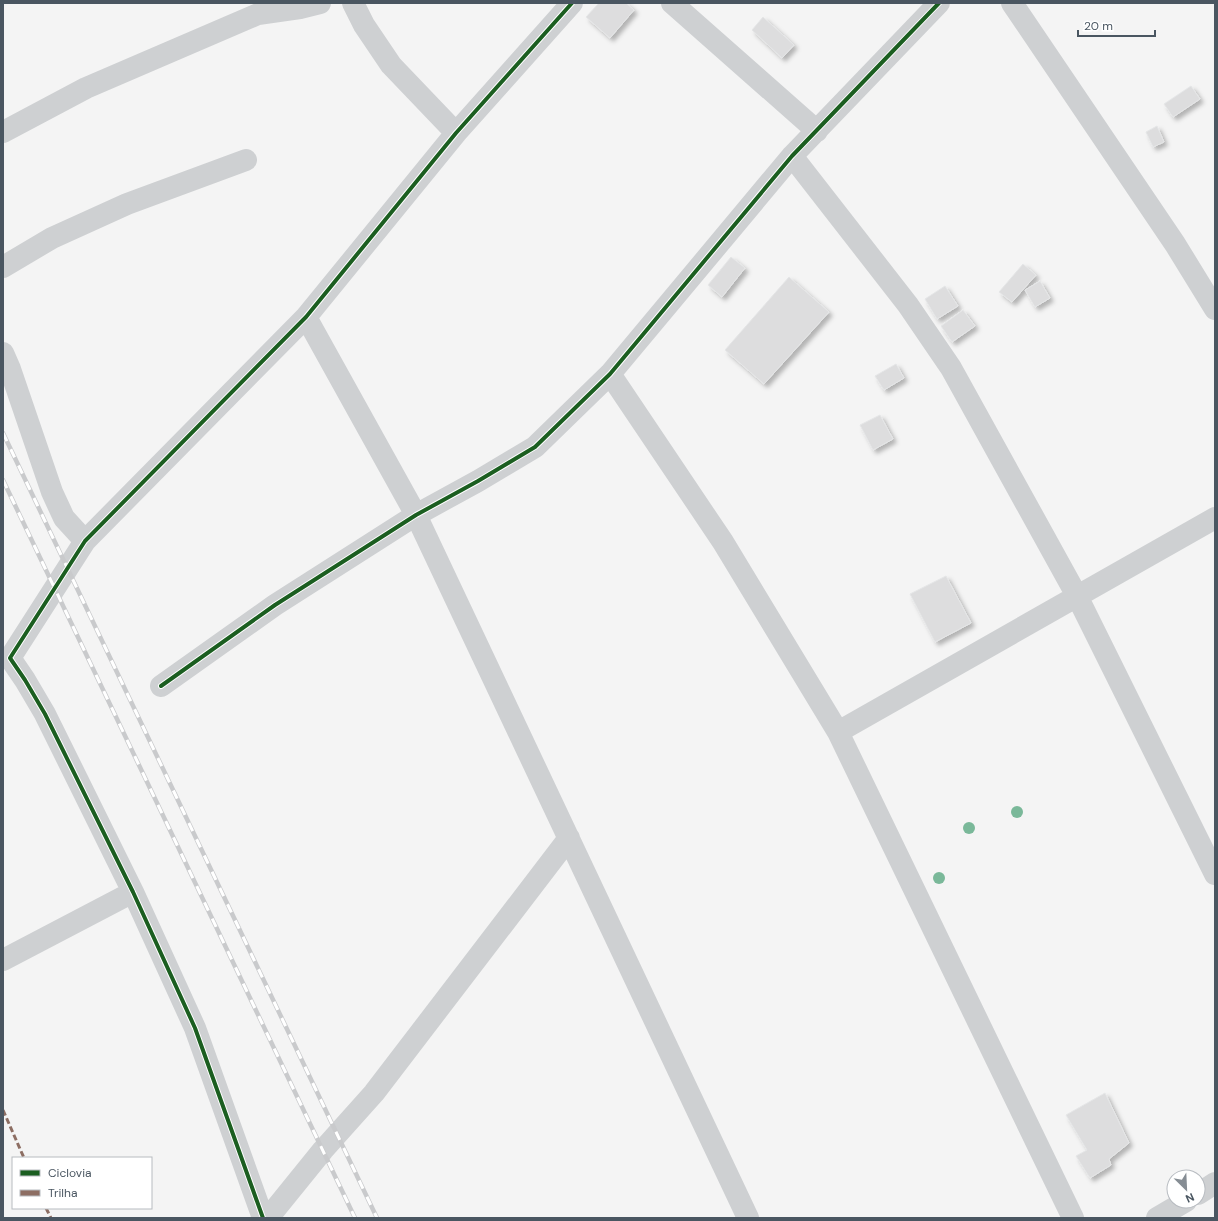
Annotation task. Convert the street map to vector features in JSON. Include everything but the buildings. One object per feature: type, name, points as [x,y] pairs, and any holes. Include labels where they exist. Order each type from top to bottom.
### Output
[{"type":"street","points":[[3,132],[86,88],[258,14],[300,8],[320,3]]},
{"type":"street","points":[[353,3],[364,25],[391,65],[456,133]]},
{"type":"street","points":[[263,1218],[195,1028],[133,892],[45,714],[25,680],[5,657],[85,541],[306,317],[456,133],[572,3]]},
{"type":"street","points":[[672,3],[817,131]]},
{"type":"street","points":[[161,686],[275,605],[416,514],[478,482],[535,447],[610,374],[792,156],[938,3]]},
{"type":"street","points":[[1012,3],[1175,244],[1215,309]]},
{"type":"street","points":[[792,156],[908,305],[951,368],[1077,596],[1215,874]]},
{"type":"street","points":[[3,267],[52,238],[127,204],[246,160]]},
{"type":"street","points":[[306,317],[416,514],[748,1218]]},
{"type":"street","points":[[3,354],[13,376],[52,492],[64,518],[85,541]]},
{"type":"street","points":[[610,374],[723,542],[838,732],[1073,1218]]},
{"type":"street","points":[[838,732],[1215,518]]},
{"type":"street","points":[[268,1218],[323,1150],[374,1092],[478,954],[569,838]]},
{"type":"street","points":[[3,960],[133,892]]},
{"type":"street","points":[[1206,1189],[1215,1183]]},
{"type":"street","points":[[1157,1218],[1172,1209]]},
{"type":"railway","points":[[3,433],[377,1218]]},
{"type":"railway","points":[[3,480],[355,1218]]},
{"type":"marked path","points":[[3,1110],[24,1157]]},
{"type":"marked path","points":[[46,1209],[51,1218]]},
{"type":"cycle path","points":[[263,1218],[195,1028],[133,892],[45,714],[10,658],[85,541],[306,317],[456,133],[572,3]]},
{"type":"cycle path","points":[[161,686],[275,605],[416,515],[478,481],[535,447],[610,374],[792,156],[939,3]]}]
